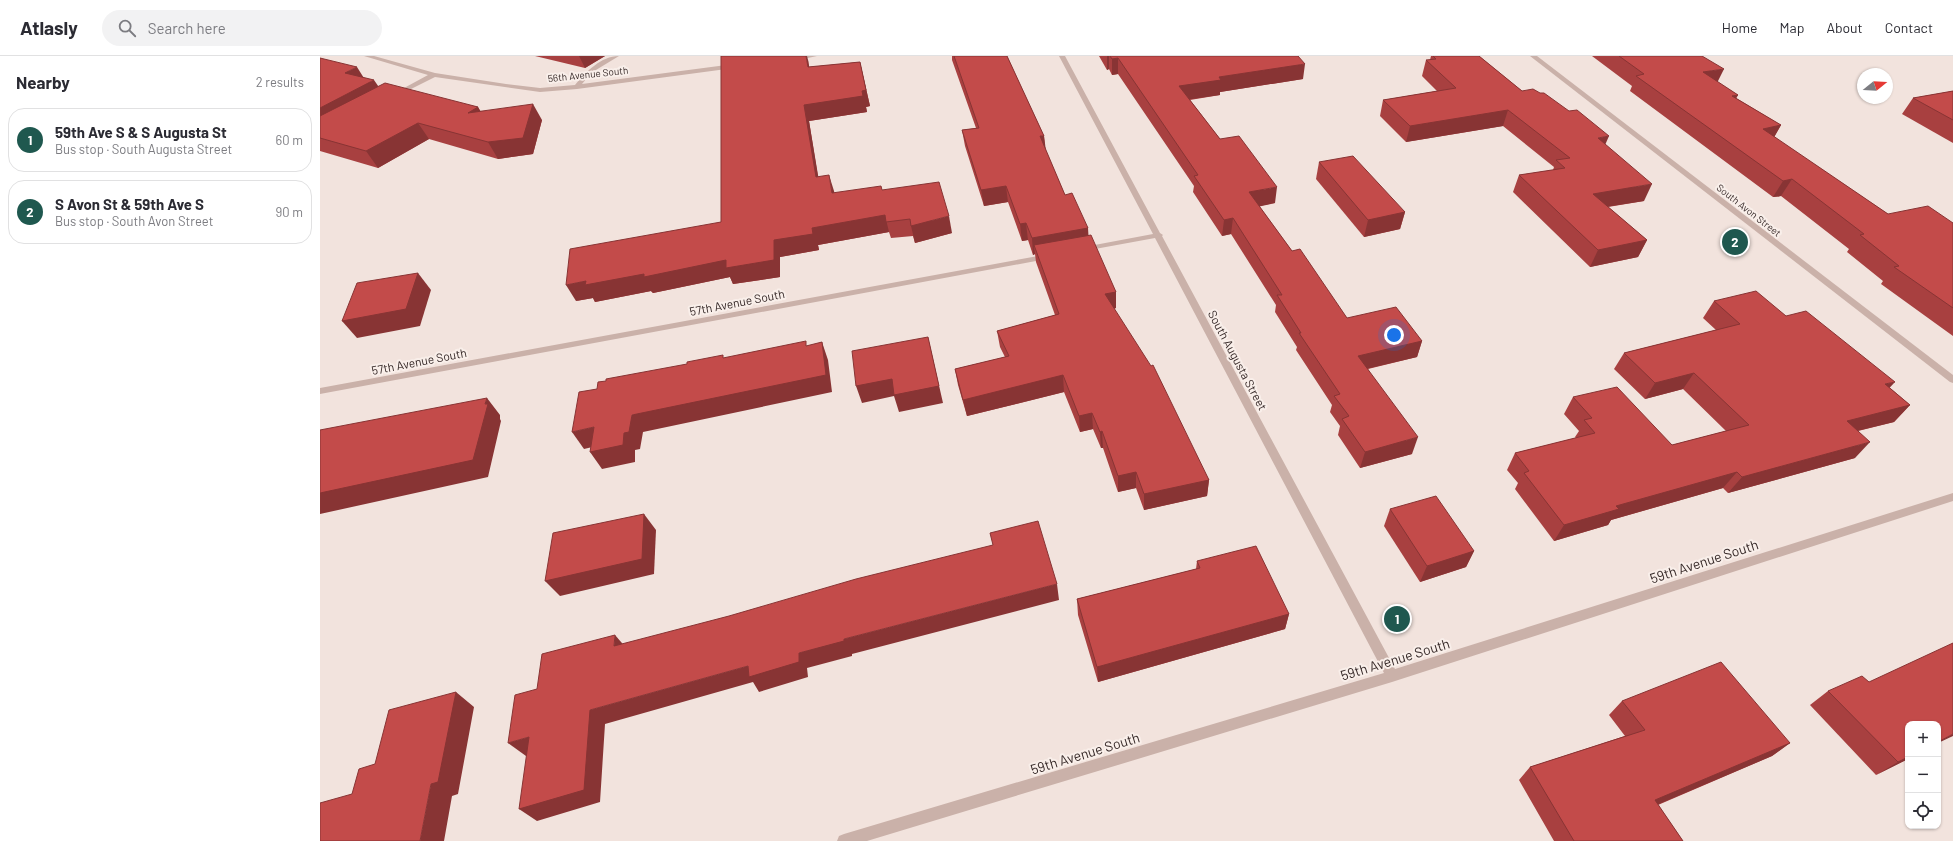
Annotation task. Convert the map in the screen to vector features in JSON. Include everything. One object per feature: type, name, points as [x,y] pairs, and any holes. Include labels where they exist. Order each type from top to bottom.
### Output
[{"type":"street","name":"56th Avenue South","points":[[367,56],[434,75],[540,90],[576,87],[745,65]]},
{"type":"street","points":[[576,87],[589,72],[616,56]]},
{"type":"street","points":[[783,60],[814,56]]},
{"type":"street","name":"South Augusta Street","points":[[1062,56],[1159,235],[1392,676]]},
{"type":"street","name":"South Avon Street","points":[[1533,56],[1953,380]]},
{"type":"street","points":[[387,100],[434,75]]},
{"type":"street","points":[[1074,251],[1159,235]]},
{"type":"street","name":"57th Avenue South","points":[[320,391],[1058,254]]},
{"type":"street","name":"59th Avenue South","points":[[844,841],[1392,676],[1953,497]]},
{"type":"building","points":[[721,56],[806,56],[808,67],[860,62],[866,90],[862,91],[863,96],[804,105],[816,177],[829,175],[832,193],[881,186],[882,190],[939,182],[949,216],[911,226],[910,219],[886,222],[885,215],[812,228],[813,234],[774,240],[774,260],[726,268],[726,260],[644,277],[644,274],[585,285],[586,281],[566,285],[570,249],[721,222]]},
{"type":"building","points":[[954,56],[1007,56],[1044,136],[1040,136],[1065,195],[1072,193],[1088,228],[1032,238],[1026,223],[1020,224],[1006,186],[981,190],[962,130],[979,128]]},
{"type":"building","points":[[1110,56],[1298,56],[1305,64],[1219,77],[1221,80],[1179,86],[1220,139],[1239,136],[1277,187],[1249,192],[1292,251],[1300,249],[1347,318],[1396,307],[1422,341],[1358,356],[1418,437],[1365,452],[1342,419],[1349,416],[1334,396],[1340,394],[1299,333],[1301,333],[1277,295],[1282,295],[1233,218],[1224,220],[1194,176],[1198,175],[1118,58],[1112,59]]},
{"type":"building","points":[[1433,56],[1479,56],[1522,91],[1533,89],[1540,93],[1544,93],[1569,111],[1577,110],[1609,136],[1598,138],[1652,184],[1593,194],[1647,240],[1598,250],[1519,175],[1565,168],[1556,160],[1570,158],[1508,110],[1410,126],[1383,100],[1456,88],[1426,60],[1436,59]]},
{"type":"building","points":[[1619,56],[1702,56],[1724,69],[1703,72],[1738,95],[1732,96],[1781,125],[1763,129],[1888,214],[1928,206],[1953,223],[1953,308],[1894,267],[1899,266],[1860,235],[1864,234],[1792,179],[1783,181],[1636,76],[1644,74]]},
{"type":"building","points":[[320,58],[357,67],[345,73],[374,80],[320,108]]},
{"type":"building","points":[[385,83],[478,107],[468,113],[533,104],[523,138],[488,142],[418,123],[366,151],[320,138],[320,116]]},
{"type":"building","points":[[1953,91],[1953,120],[1913,98]]},
{"type":"building","points":[[1353,156],[1405,212],[1368,220],[1319,162]]},
{"type":"building","points":[[1091,235],[1116,292],[1105,294],[1151,366],[1153,365],[1209,480],[1144,494],[1136,472],[1118,476],[1102,431],[1100,432],[1092,413],[1079,416],[1063,375],[963,400],[955,369],[1009,356],[997,331],[1059,314],[1034,245]]},
{"type":"building","points":[[418,273],[406,309],[342,321],[357,283]]},
{"type":"building","points":[[1756,291],[1786,316],[1806,311],[1895,382],[1885,384],[1910,405],[1847,421],[1870,442],[1742,477],[1737,472],[1616,506],[1619,509],[1564,525],[1524,473],[1529,471],[1515,453],[1595,433],[1584,420],[1592,418],[1573,397],[1617,387],[1672,445],[1749,425],[1694,373],[1655,383],[1624,353],[1740,324],[1714,301]]},
{"type":"building","points":[[928,337],[939,386],[894,395],[892,379],[856,386],[852,351]]},
{"type":"building","points":[[806,341],[806,346],[822,342],[826,375],[632,415],[629,432],[624,433],[623,445],[590,452],[594,427],[572,432],[579,392],[597,389],[598,382],[606,381],[606,379],[687,364],[687,362],[723,355],[723,358]]},
{"type":"building","points":[[487,398],[485,404],[488,404],[473,460],[320,493],[320,430]]},
{"type":"building","points":[[1436,496],[1474,551],[1427,566],[1390,509]]},
{"type":"building","points":[[644,514],[642,559],[545,581],[553,533]]},
{"type":"building","points":[[1038,521],[1057,584],[844,639],[844,641],[799,653],[799,662],[749,677],[748,666],[590,710],[584,790],[519,809],[529,737],[508,743],[515,695],[537,689],[542,654],[615,635],[614,646],[729,616],[856,579],[993,545],[990,533]]},
{"type":"building","points":[[1256,546],[1289,614],[1097,667],[1077,599],[1200,568],[1197,561]]},
{"type":"building","points":[[1953,643],[1953,734],[1941,740],[1941,721],[1905,721],[1905,758],[1898,762],[1828,691],[1862,676],[1869,682]]},
{"type":"building","points":[[1721,662],[1790,743],[1655,800],[1683,841],[1574,841],[1530,767],[1645,730],[1622,701]]},
{"type":"building","points":[[456,692],[438,782],[431,784],[420,841],[320,841],[320,803],[352,794],[359,769],[375,764],[389,710]]},
{"type":"place","name":"S Avon St & 59th Ave S","points":[[1735,242]]},
{"type":"place","name":"59th Ave S & S Augusta St","points":[[1397,619]]}]
